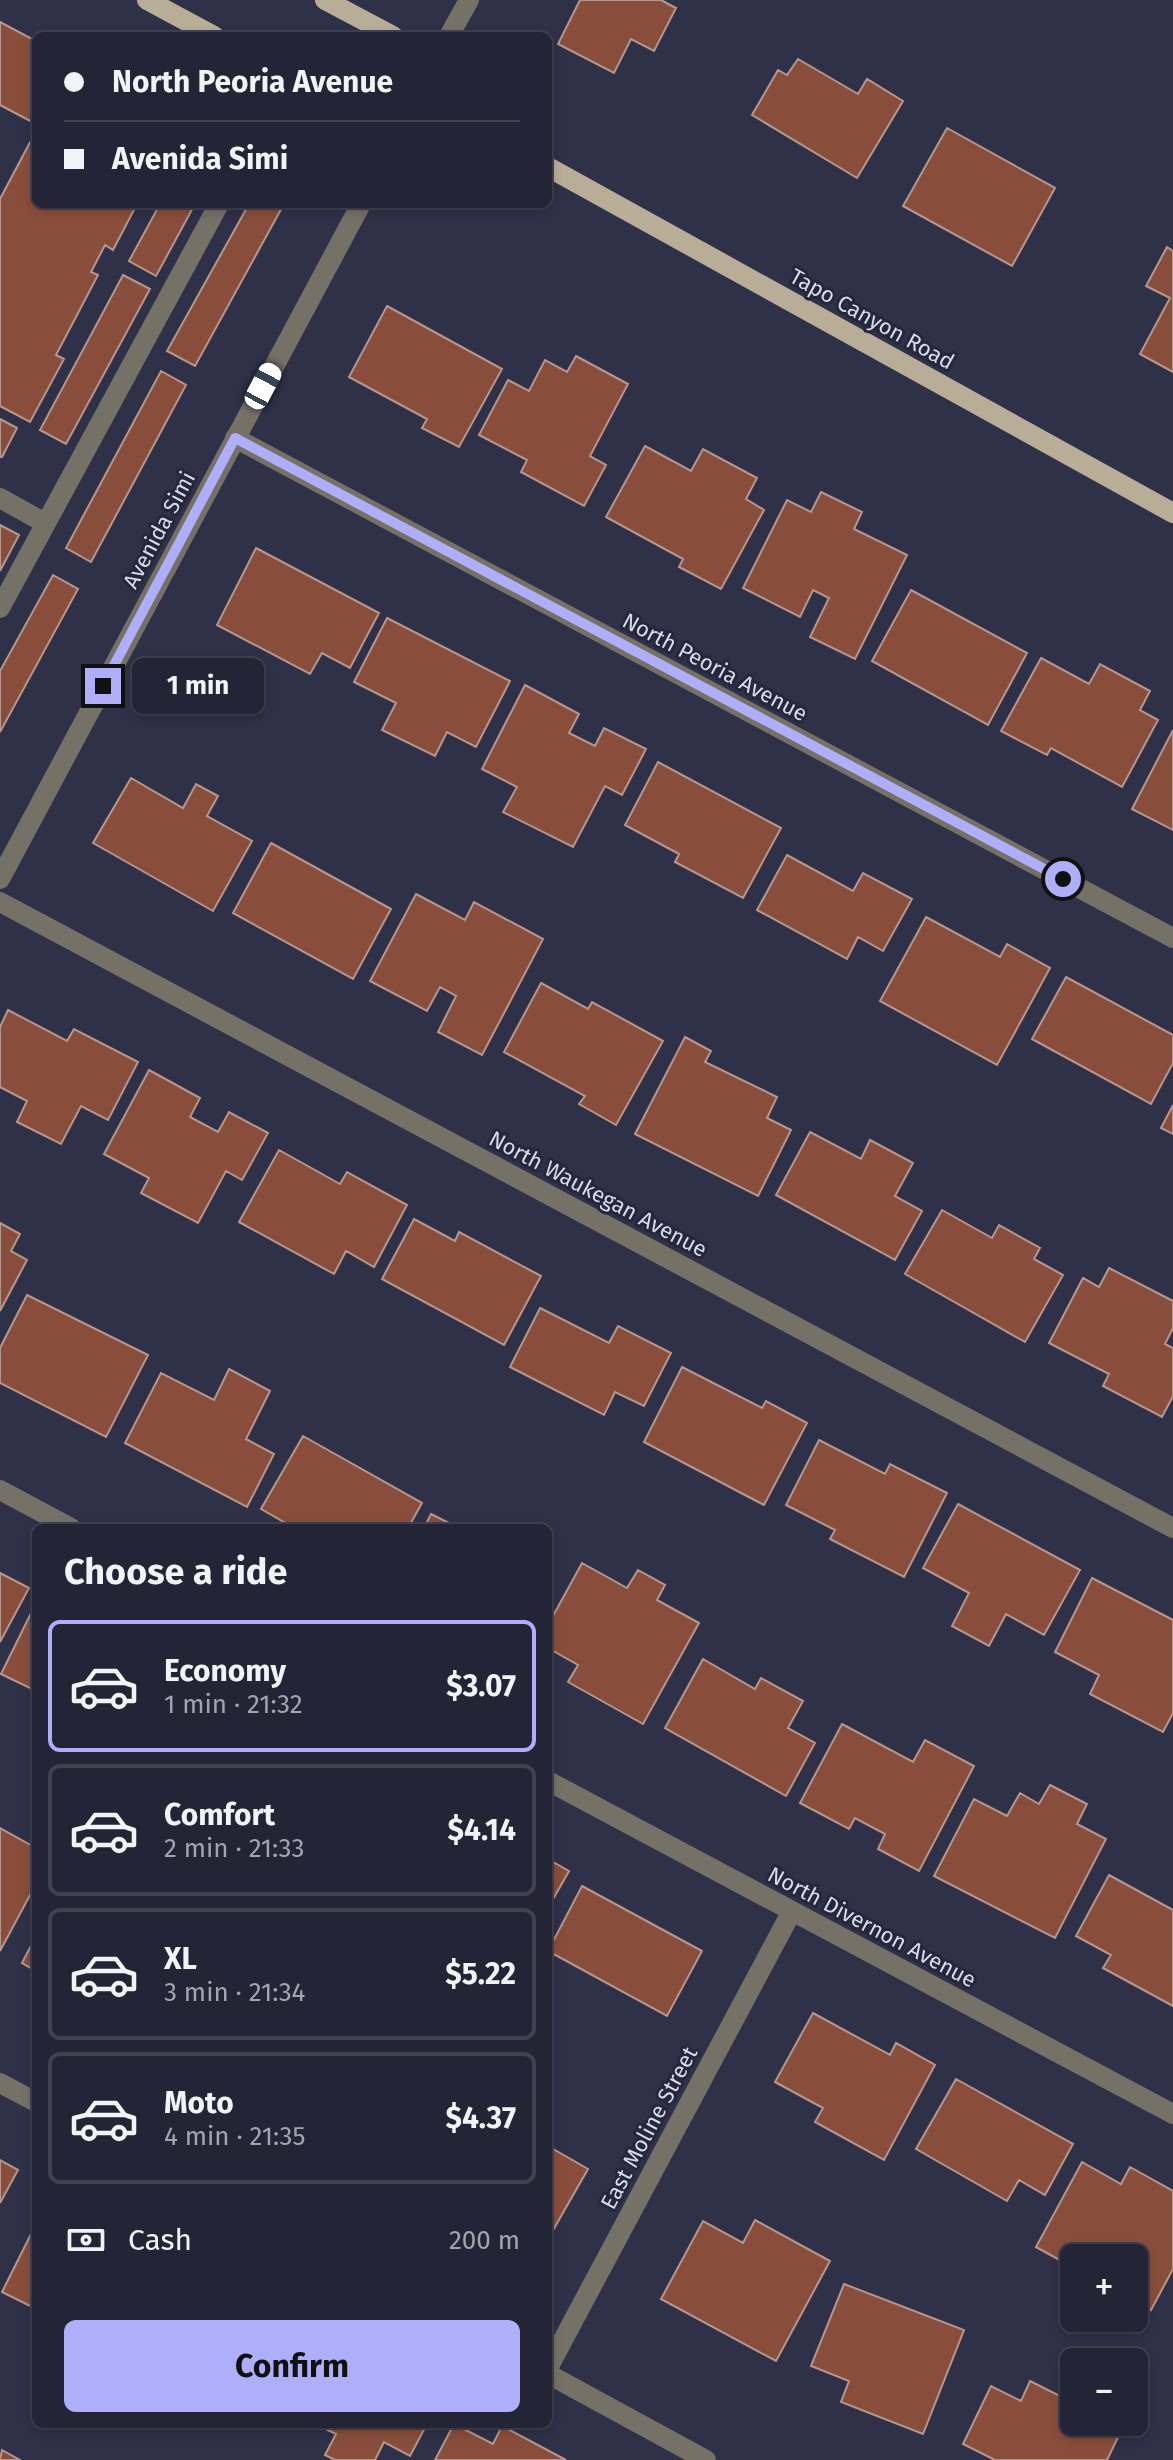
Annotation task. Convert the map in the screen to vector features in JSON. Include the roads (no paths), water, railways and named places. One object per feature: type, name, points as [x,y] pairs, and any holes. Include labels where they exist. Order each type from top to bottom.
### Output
[{"type":"main road","points":[[147,0],[207,32]]},
{"type":"main road","points":[[325,0],[385,32]]},
{"type":"main road","name":"Tapo Canyon Road","points":[[552,169],[1173,513]]},
{"type":"street","points":[[451,32],[469,0]]},
{"type":"street","points":[[0,608],[217,208]]},
{"type":"street","name":"Avenida Simi","points":[[0,879],[359,208]]},
{"type":"street","name":"North Peoria Avenue","points":[[235,438],[1173,938]]},
{"type":"street","points":[[0,498],[45,523]]},
{"type":"street","name":"North Waukegan Avenue","points":[[0,902],[1173,1528]]},
{"type":"street","points":[[0,1490],[64,1524]]},
{"type":"street","name":"North Divernon Avenue","points":[[552,1783],[1173,2114]]},
{"type":"street","name":"East Moline Street","points":[[552,2361],[792,1911]]},
{"type":"street","points":[[0,2083],[32,2100]]},
{"type":"street","points":[[552,2376],[706,2460]]}]
